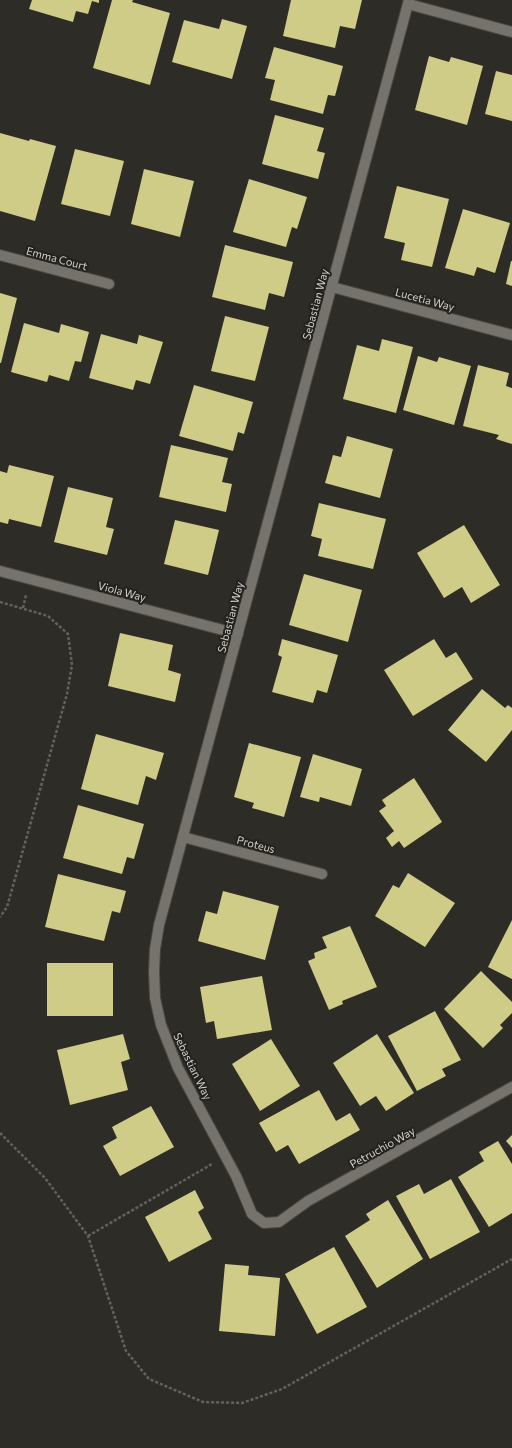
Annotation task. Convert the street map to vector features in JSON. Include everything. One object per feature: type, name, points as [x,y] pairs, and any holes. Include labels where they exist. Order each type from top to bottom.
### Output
[{"type":"street","points":[[408,2],[512,32]]},
{"type":"street","name":"Sebastian Way","points":[[264,1223],[252,1214],[225,1156],[168,1047],[161,1025],[156,998],[155,949],[159,925],[408,2]]},
{"type":"street","name":"Emma Court","points":[[0,255],[108,284]]},
{"type":"street","name":"Lucetia Way","points":[[332,287],[512,335]]},
{"type":"street","name":"Viola Way","points":[[0,571],[238,634]]},
{"type":"street","name":"Proteus","points":[[183,837],[322,874]]},
{"type":"street","name":"Petruchio Way","points":[[264,1223],[279,1222],[308,1201],[512,1088]]},
{"type":"path","points":[[0,602],[48,616],[68,634],[72,665],[67,694],[7,907],[0,917]]},
{"type":"path","points":[[0,1133],[45,1178],[88,1236],[126,1351],[149,1379],[203,1402],[242,1403],[282,1389],[512,1259]]},
{"type":"path","points":[[88,1236],[225,1156]]},
{"type":"building","points":[[32,0],[99,0],[99,3],[92,1],[88,14],[76,11],[73,22],[29,9]]},
{"type":"building","points":[[112,0],[133,0],[132,2],[170,13],[150,85],[93,68]]},
{"type":"building","points":[[291,0],[362,0],[355,29],[340,26],[335,48],[283,36]]},
{"type":"building","points":[[222,19],[247,26],[232,79],[172,62],[184,20],[219,29]]},
{"type":"building","points":[[274,47],[343,66],[335,96],[328,95],[323,114],[270,100],[275,80],[265,78]]},
{"type":"building","points":[[429,56],[449,62],[451,57],[483,66],[467,125],[415,110]]},
{"type":"building","points":[[496,71],[512,75],[512,121],[485,114]]},
{"type":"building","points":[[275,115],[324,128],[317,151],[325,153],[318,179],[262,164]]},
{"type":"building","points":[[0,133],[29,141],[30,139],[56,146],[35,221],[0,211]]},
{"type":"building","points":[[75,149],[124,161],[110,216],[61,204]]},
{"type":"building","points":[[144,169],[194,181],[180,237],[131,224]]},
{"type":"building","points":[[249,179],[307,197],[297,229],[292,227],[286,247],[233,232]]},
{"type":"building","points":[[397,186],[449,199],[432,267],[401,260],[405,243],[384,238]]},
{"type":"building","points":[[463,209],[510,223],[495,273],[477,267],[474,276],[445,268]]},
{"type":"building","points":[[225,245],[293,262],[284,297],[269,293],[265,310],[212,297]]},
{"type":"building","points":[[512,261],[512,286],[506,284]]},
{"type":"building","points":[[0,293],[17,298],[1,363],[0,363]]},
{"type":"building","points":[[225,316],[269,327],[255,381],[211,371]]},
{"type":"building","points":[[24,323],[59,333],[61,324],[89,332],[81,362],[75,361],[69,381],[49,375],[47,382],[11,372]]},
{"type":"building","points":[[101,334],[137,344],[139,335],[163,342],[150,384],[136,380],[133,390],[89,378]]},
{"type":"building","points":[[382,339],[413,347],[396,413],[343,399],[357,345],[379,351]]},
{"type":"building","points":[[418,356],[437,362],[439,357],[471,366],[454,425],[403,410]]},
{"type":"building","points":[[478,365],[509,373],[506,386],[512,388],[512,444],[496,439],[499,435],[463,426]]},
{"type":"building","points":[[194,385],[253,402],[244,434],[238,432],[233,451],[179,436]]},
{"type":"building","points":[[347,436],[393,449],[380,498],[325,483],[333,455],[341,457]]},
{"type":"building","points":[[171,445],[228,458],[222,482],[232,484],[226,512],[159,497]]},
{"type":"building","points":[[9,465],[54,476],[41,527],[9,519],[8,524],[0,522],[0,471],[7,473]]},
{"type":"building","points":[[68,487],[113,498],[106,527],[114,529],[107,555],[54,542]]},
{"type":"building","points":[[319,503],[386,519],[373,569],[318,556],[322,539],[311,536]]},
{"type":"building","points":[[175,520],[219,530],[208,575],[164,564]]},
{"type":"building","points":[[464,525],[500,585],[471,603],[462,587],[444,598],[417,553]]},
{"type":"building","points":[[304,574],[362,590],[348,642],[289,625]]},
{"type":"building","points":[[120,633],[173,645],[168,670],[181,674],[175,702],[108,686]]},
{"type":"building","points":[[282,639],[338,655],[327,693],[317,690],[313,703],[272,692],[282,657],[278,655]]},
{"type":"building","points":[[434,639],[446,658],[456,652],[473,679],[413,716],[384,670]]},
{"type":"building","points":[[482,689],[505,708],[508,705],[512,708],[512,730],[486,762],[448,730]]},
{"type":"building","points":[[96,734],[164,753],[156,780],[146,776],[138,805],[81,789]]},
{"type":"building","points":[[249,743],[301,757],[284,817],[252,808],[254,803],[234,797]]},
{"type":"building","points":[[313,754],[362,769],[351,806],[320,797],[319,802],[300,797]]},
{"type":"building","points":[[414,778],[442,822],[404,848],[399,841],[392,847],[386,838],[394,831],[379,811],[386,806],[382,800]]},
{"type":"building","points":[[78,805],[144,824],[134,859],[127,857],[122,874],[63,858]]},
{"type":"building","points":[[408,873],[455,903],[425,947],[375,916],[393,885],[399,888]]},
{"type":"building","points":[[58,874],[126,891],[120,913],[112,911],[104,941],[45,927]]},
{"type":"building","points":[[223,891],[279,906],[265,960],[198,941],[206,911],[217,914]]},
{"type":"building","points":[[512,920],[512,979],[488,967]]},
{"type":"building","points":[[350,926],[377,987],[342,1001],[343,1004],[329,1010],[308,961],[315,958],[314,953],[327,948],[322,937]]},
{"type":"building","points":[[47,963],[113,963],[113,1016],[47,1016]]},
{"type":"building","points":[[481,971],[512,1002],[512,1013],[500,1025],[503,1028],[483,1048],[444,1009]]},
{"type":"building","points":[[262,976],[272,1030],[217,1039],[214,1021],[206,1023],[200,987]]},
{"type":"building","points":[[435,1011],[461,1060],[442,1069],[446,1076],[417,1091],[388,1036]]},
{"type":"building","points":[[123,1034],[130,1059],[121,1062],[128,1090],[70,1105],[57,1050]]},
{"type":"building","points":[[377,1034],[414,1093],[386,1111],[376,1096],[360,1106],[333,1063]]},
{"type":"building","points":[[271,1039],[300,1086],[260,1111],[232,1064]]},
{"type":"building","points":[[319,1090],[336,1121],[350,1113],[360,1130],[299,1164],[288,1145],[276,1152],[259,1123]]},
{"type":"building","points":[[151,1106],[174,1147],[120,1176],[103,1146],[117,1138],[112,1127]]},
{"type":"building","points":[[512,1135],[512,1148],[506,1141]]},
{"type":"building","points":[[498,1141],[512,1164],[512,1213],[489,1227],[458,1177],[484,1161],[479,1152]]},
{"type":"building","points":[[451,1179],[480,1232],[430,1259],[396,1196],[419,1184],[424,1194]]},
{"type":"building","points":[[195,1190],[204,1208],[198,1212],[212,1239],[169,1262],[145,1217]]},
{"type":"building","points":[[388,1200],[423,1259],[377,1288],[345,1236],[370,1220],[366,1214]]},
{"type":"building","points":[[334,1247],[367,1307],[317,1334],[285,1274]]},
{"type":"building","points":[[225,1264],[249,1266],[248,1275],[280,1278],[275,1336],[219,1331]]}]
